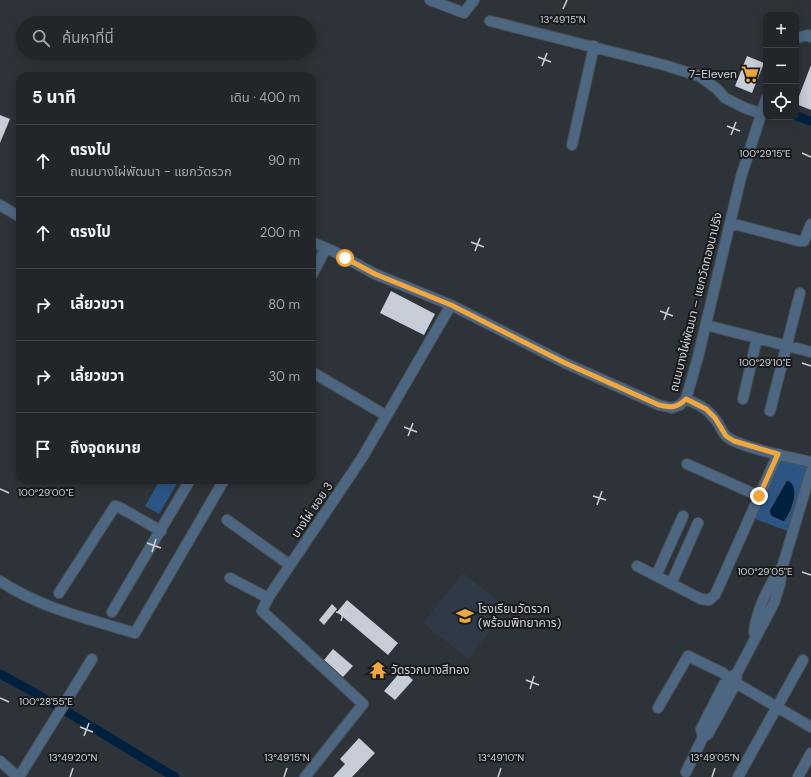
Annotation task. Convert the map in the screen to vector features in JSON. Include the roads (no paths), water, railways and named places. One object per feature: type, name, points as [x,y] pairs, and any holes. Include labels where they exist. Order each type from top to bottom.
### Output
[{"type":"street","points":[[430,0],[464,12],[474,1]]},
{"type":"street","points":[[490,20],[594,46],[699,76],[717,89],[725,98],[745,108],[760,113]]},
{"type":"street","points":[[799,37],[808,35],[811,37]]},
{"type":"street","points":[[572,145],[594,46]]},
{"type":"street","name":"ถนนบางไผ่พัฒนา – แยกวัดทองนาปรัง","points":[[316,244],[375,274],[451,305],[565,363],[659,405],[672,408],[680,405],[686,399],[706,325],[741,177],[763,106]]},
{"type":"street","points":[[0,205],[16,214]]},
{"type":"street","points":[[730,223],[799,241],[804,241],[807,238],[811,224]]},
{"type":"street","points":[[316,267],[326,248]]},
{"type":"street","points":[[770,411],[800,293]]},
{"type":"street","name":"บางไผ่ ซอย 3","points":[[305,777],[363,704],[262,611],[268,598],[362,458],[451,305]]},
{"type":"street","points":[[706,325],[811,352]]},
{"type":"street","points":[[743,399],[757,338]]},
{"type":"street","points":[[316,374],[380,412]]},
{"type":"street","points":[[686,399],[706,409],[715,418],[726,436],[734,441],[811,462]]},
{"type":"street","points":[[637,566],[702,599],[709,600],[715,595],[778,454]]},
{"type":"street","points":[[687,464],[759,496]]},
{"type":"street","points":[[686,772],[704,737],[708,734],[734,678],[774,603],[780,584],[782,568],[811,472]]},
{"type":"street","points":[[112,612],[188,484]]},
{"type":"street","points":[[0,581],[13,590],[57,610],[134,633],[222,484]]},
{"type":"street","points":[[59,594],[115,506],[161,531]]},
{"type":"street","points":[[656,576],[683,516]]},
{"type":"street","points":[[227,520],[290,565]]},
{"type":"street","points":[[671,584],[698,524]]},
{"type":"street","points":[[230,578],[268,598]]},
{"type":"street","points":[[658,708],[688,656],[734,678],[776,708],[811,727]]},
{"type":"street","points":[[0,761],[19,777],[58,715],[62,705],[92,659]]},
{"type":"street","points":[[738,777],[803,660]]},
{"type":"street","points":[[798,777],[811,753]]},
{"type":"waterway","points":[[799,117],[811,121]]},
{"type":"waterway","points":[[0,674],[44,698],[175,777]]},
{"type":"place","name":"7-Eleven","points":[[750,74]]},
{"type":"place","name":"โรงเรียนวัดรวก (พร้อมพิทยาคาร)","points":[[465,616]]},
{"type":"place","name":"วัดรวกบางสีทอง","points":[[378,670]]}]
